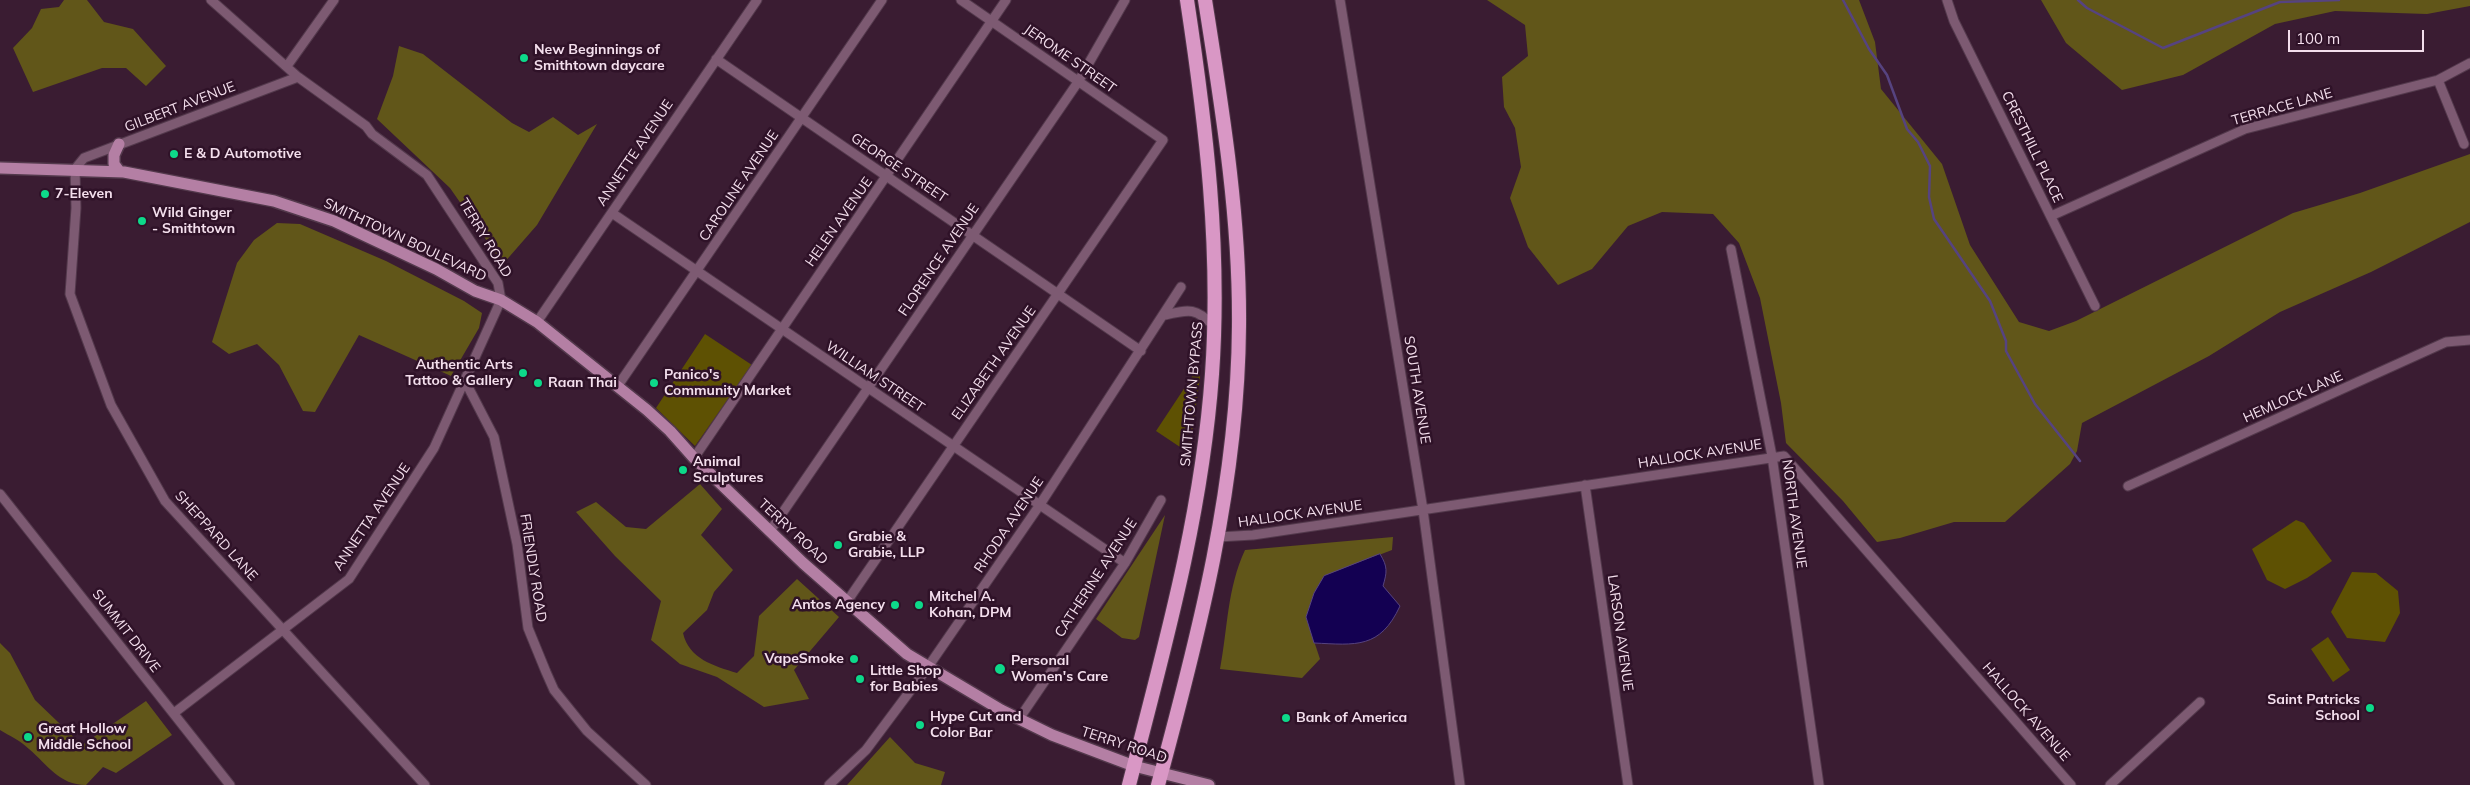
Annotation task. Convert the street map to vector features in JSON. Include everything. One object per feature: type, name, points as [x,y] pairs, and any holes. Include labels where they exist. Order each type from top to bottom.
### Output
[{"type":"highway","name":"SMITHTOWN BYPASS","points":[[1129,785],[1182,580],[1205,448],[1214,326],[1216,267],[1210,165],[1187,0]]},
{"type":"highway","points":[[1159,779],[1203,611],[1230,466],[1237,397],[1239,272],[1229,158],[1205,0]]},
{"type":"main road","points":[[119,144],[114,155],[114,164],[120,172]]},
{"type":"main road","name":"SMITHTOWN BOULEVARD","points":[[0,168],[120,172],[266,199],[334,221],[436,269],[475,290],[501,300]]},
{"type":"main road","name":"TERRY ROAD","points":[[501,300],[537,322],[647,410],[770,531],[898,648],[1020,719],[1067,741],[1134,766],[1159,779],[1209,785]]},
{"type":"street","name":"TERRY ROAD","points":[[211,0],[298,77],[366,126],[372,134],[427,175],[498,283],[501,300]]},
{"type":"street","points":[[287,66],[334,0]]},
{"type":"street","name":"ANNETTE AVENUE","points":[[537,322],[756,0]]},
{"type":"street","name":"CAROLINE AVENUE","points":[[617,387],[882,0]]},
{"type":"street","name":"JEROME STREET","points":[[962,0],[1163,140]]},
{"type":"street","name":"HELEN AVENUE","points":[[694,458],[1006,0]]},
{"type":"street","name":"FLORENCE AVENUE","points":[[770,531],[1078,82],[1125,0]]},
{"type":"street","name":"SOUTH AVENUE","points":[[1340,0],[1423,510],[1460,785]]},
{"type":"street","name":"CRESTHILL PLACE","points":[[1947,0],[1954,21],[2095,306]]},
{"type":"street","name":"GEORGE STREET","points":[[716,60],[1141,351]]},
{"type":"street","name":"TERRACE LANE","points":[[2051,216],[2245,129],[2438,80],[2470,63]]},
{"type":"street","name":"GILBERT AVENUE","points":[[75,169],[84,158],[298,77]]},
{"type":"street","points":[[2438,80],[2464,144]]},
{"type":"street","name":"ELIZABETH AVENUE","points":[[846,602],[1163,140]]},
{"type":"street","name":"SHEPPARD LANE","points":[[75,169],[76,208],[70,294],[111,405],[165,501],[425,785]]},
{"type":"street","name":"WILLIAM STREET","points":[[612,212],[697,272],[1125,563]]},
{"type":"street","name":"NORTH AVENUE","points":[[1731,249],[1772,456],[1819,785]]},
{"type":"street","name":"RHODA AVENUE","points":[[829,785],[866,750],[928,667],[1040,506],[1182,287]]},
{"type":"street","name":"ANNETTA AVENUE","points":[[174,713],[349,579],[434,448],[501,300]]},
{"type":"street","points":[[1165,315],[1182,310],[1195,311],[1214,326]]},
{"type":"street","name":"HEMLOCK LANE","points":[[2128,486],[2446,342],[2470,340]]},
{"type":"street","name":"FRIENDLY ROAD","points":[[465,381],[494,437],[517,544],[528,628],[554,690],[587,731],[646,785]]},
{"type":"street","name":"HALLOCK AVENUE","points":[[1218,537],[1253,535],[1772,456],[1784,456],[2071,785]]},
{"type":"street","name":"LARSON AVENUE","points":[[1585,485],[1628,785]]},
{"type":"street","name":"SUMMIT DRIVE","points":[[0,494],[230,785]]},
{"type":"street","name":"CATHERINE AVENUE","points":[[1020,719],[1125,563],[1161,500]]},
{"type":"street","points":[[2110,785],[2200,702]]},
{"type":"shaded area","points":[[64,0],[87,0],[104,22],[133,29],[166,66],[146,86],[126,68],[102,68],[33,92],[13,48],[32,28],[41,9],[59,7]]},
{"type":"shaded area","points":[[1487,0],[1859,0],[1875,42],[1881,89],[1942,164],[1970,245],[2019,322],[2049,331],[2076,321],[2293,213],[2360,193],[2470,154],[2470,222],[2371,272],[2280,312],[2209,356],[2082,423],[2077,451],[2070,464],[2005,522],[1954,522],[1900,538],[1877,542],[1843,501],[1786,443],[1781,403],[1760,298],[1739,243],[1713,214],[1662,212],[1628,226],[1592,269],[1558,285],[1528,247],[1510,198],[1521,167],[1515,128],[1504,107],[1502,77],[1528,56],[1525,25]]},
{"type":"shaded area","points":[[2041,0],[2470,0],[2470,6],[2427,14],[2335,11],[2275,24],[2183,75],[2122,90],[2066,43]]},
{"type":"shaded area","points":[[399,46],[423,54],[512,123],[529,132],[553,117],[578,135],[597,124],[537,225],[503,264],[450,188],[377,119],[393,76]]},
{"type":"shaded area","points":[[277,223],[300,224],[386,261],[464,301],[482,313],[479,328],[451,376],[359,335],[315,412],[303,411],[279,365],[257,344],[229,354],[212,342],[237,263],[254,240]]},
{"type":"shaded area","points":[[705,334],[752,365],[695,446],[656,408]]},
{"type":"shaded area","points":[[1199,366],[1200,378],[1189,453],[1156,431]]},
{"type":"shaded area","points":[[700,484],[722,509],[701,535],[733,570],[714,592],[707,610],[683,633],[686,642],[704,660],[737,673],[754,656],[759,616],[797,579],[839,617],[794,670],[809,699],[764,707],[717,677],[680,664],[651,640],[661,601],[615,556],[576,512],[596,502],[626,527],[646,529]]},
{"type":"shaded area","points":[[1165,515],[1139,637],[1135,640],[1122,638],[1096,619]]},
{"type":"shaded area","points":[[2296,520],[2304,523],[2332,561],[2307,578],[2285,589],[2267,580],[2252,549]]},
{"type":"shaded area","points":[[1393,537],[1392,550],[1324,576],[1306,617],[1320,659],[1302,678],[1220,669],[1231,594],[1245,550]]},
{"type":"shaded area","points":[[1380,554],[1386,570],[1383,586],[1400,606],[1392,620],[1375,637],[1365,641],[1354,644],[1314,643],[1306,617],[1314,593],[1324,576]]},
{"type":"shaded area","points":[[2352,572],[2376,573],[2398,591],[2400,613],[2385,642],[2347,638],[2331,612]]},
{"type":"shaded area","points":[[2328,637],[2350,670],[2333,682],[2311,649]]},
{"type":"shaded area","points":[[0,643],[10,653],[35,700],[82,745],[146,701],[172,735],[116,773],[103,767],[86,785],[68,782],[54,773],[26,746],[0,730]]},
{"type":"shaded area","points":[[890,737],[915,763],[945,772],[941,785],[847,785]]},
{"type":"waterway","points":[[1843,0],[1869,49],[1887,75],[1907,129],[1918,142],[1930,166],[1929,197],[1934,219],[1990,301],[2006,341],[2006,351],[2035,404],[2080,461]]},
{"type":"waterway","points":[[2078,0],[2087,8],[2163,48],[2280,2],[2339,0]]},
{"type":"place","name":"New Beginnings of Smithtown daycare","points":[[524,58]]},
{"type":"place","name":"E & D Automotive","points":[[174,154]]},
{"type":"place","name":"7-Eleven","points":[[45,194]]},
{"type":"place","name":"Wild Ginger - Smithtown","points":[[142,221]]},
{"type":"place","name":"Authentic Arts Tattoo & Gallery","points":[[523,373]]},
{"type":"place","name":"Raan Thai","points":[[538,383]]},
{"type":"place","name":"Panico's Community Market","points":[[654,383]]},
{"type":"place","name":"Animal Sculptures","points":[[683,470]]},
{"type":"place","name":"Grabie & Grabie, LLP","points":[[838,545]]},
{"type":"place","name":"Antos Agency","points":[[895,605]]},
{"type":"place","name":"Mitchel A. Kohan, DPM","points":[[919,605]]},
{"type":"place","name":"VapeSmoke","points":[[854,659]]},
{"type":"place","name":"Personal Women's Care","points":[[1000,669]]},
{"type":"place","name":"Little Shop for Babies","points":[[860,679]]},
{"type":"place","name":"Saint Patricks School","points":[[2370,708]]},
{"type":"place","name":"Bank of America","points":[[1286,718]]},
{"type":"place","name":"Hype Cut and Color Bar","points":[[920,725]]},
{"type":"place","name":"Great Hollow Middle School","points":[[28,737]]}]
